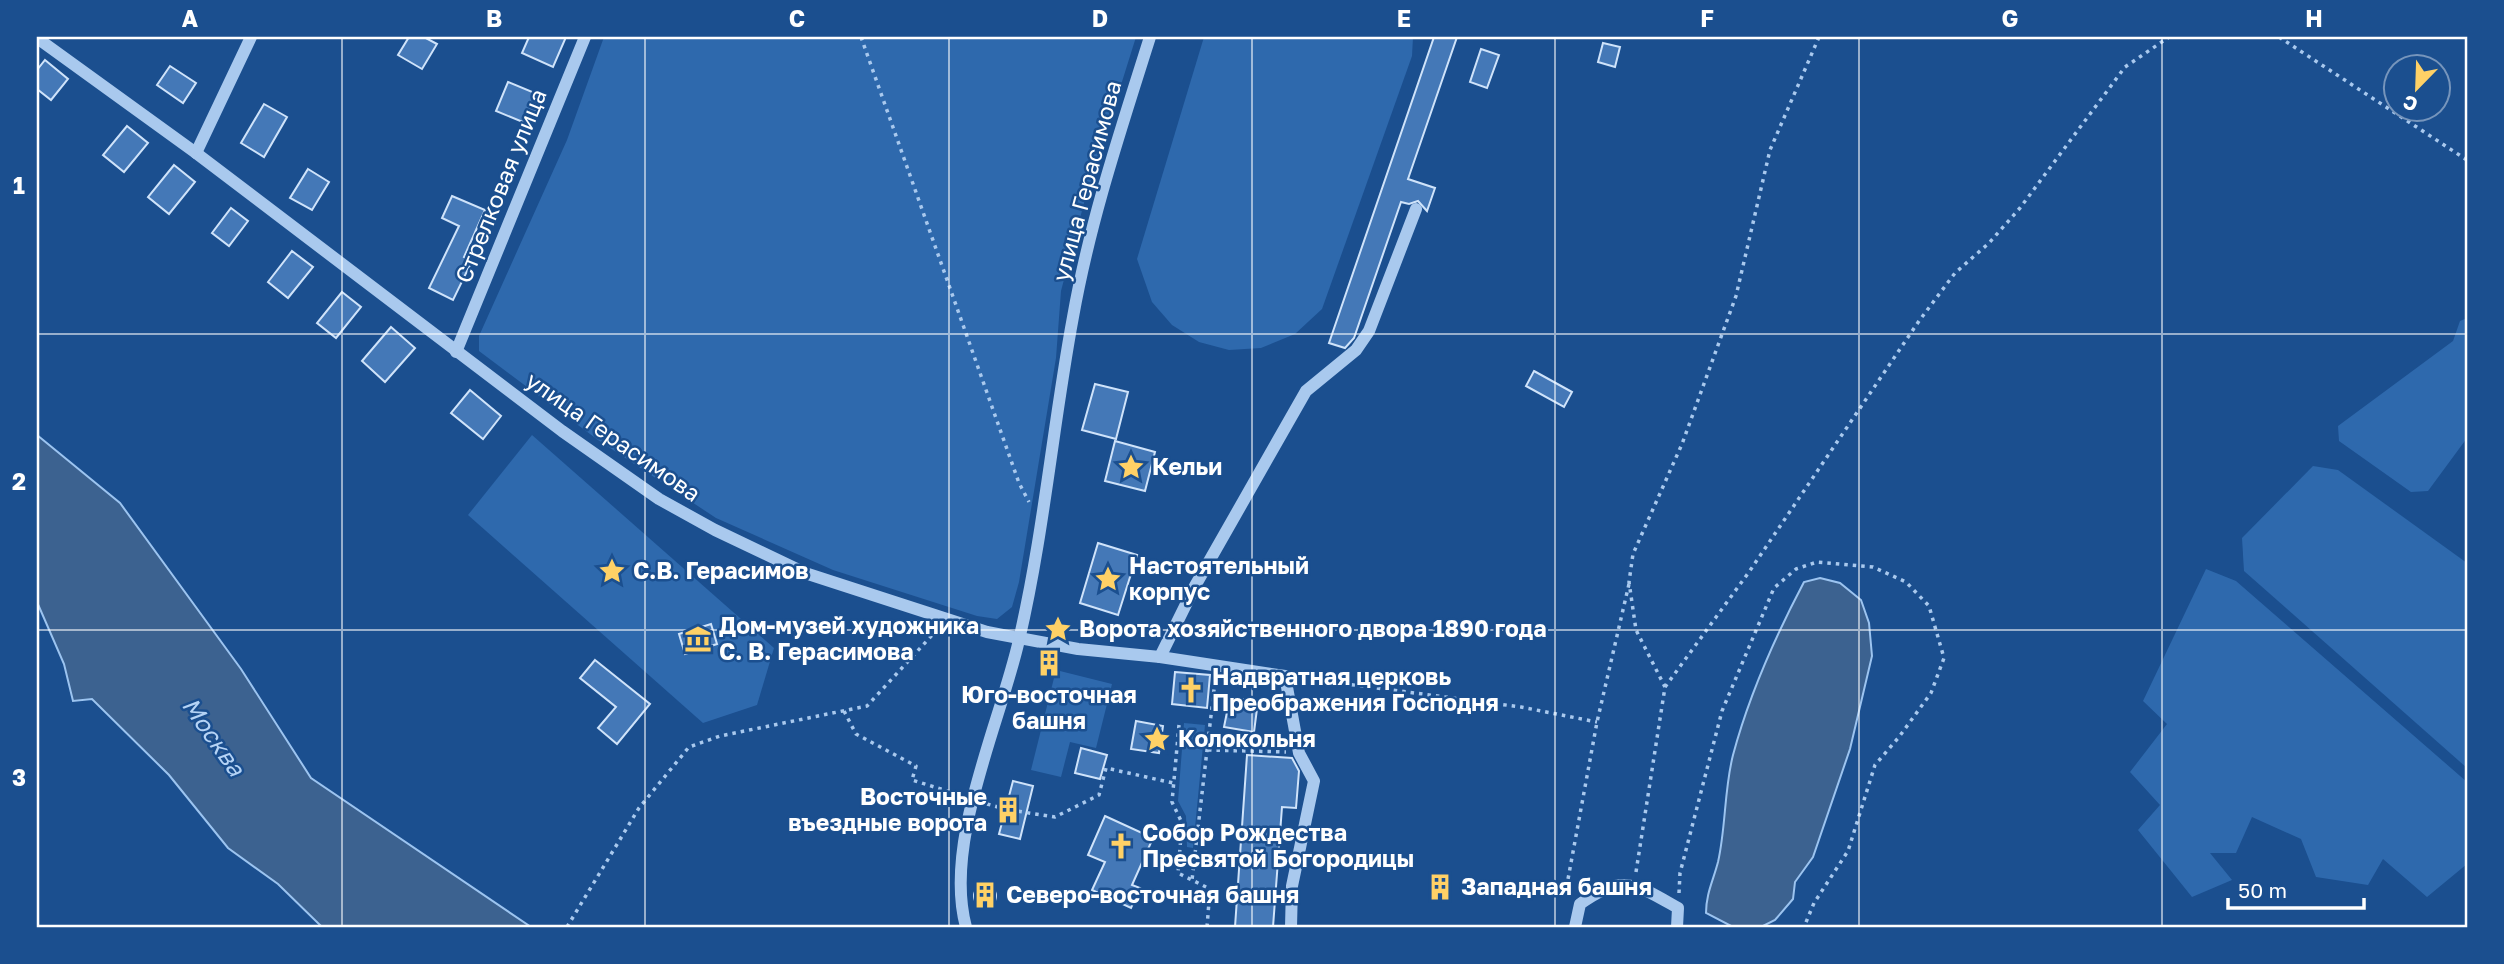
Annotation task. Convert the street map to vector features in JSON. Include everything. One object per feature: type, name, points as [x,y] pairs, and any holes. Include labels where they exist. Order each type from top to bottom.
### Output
[{"type":"street","points":[[196,153],[251,37]]},
{"type":"street","name":"Стрелковая улица","points":[[456,352],[585,37]]},
{"type":"street","name":"улица Герасимова","points":[[37,38],[196,153],[562,431],[676,509],[805,573],[941,618],[1019,640],[1085,256],[1150,37]]},
{"type":"street","points":[[1160,657],[1195,586],[1306,391],[1356,350],[1369,331],[1416,209]]},
{"type":"street","points":[[966,927],[960,878],[967,826],[1019,640],[1216,664],[1285,676],[1299,752],[1314,781],[1292,886],[1291,927]]},
{"type":"street","points":[[1575,927],[1580,904],[1603,888],[1637,885],[1678,908],[1677,927]]},
{"type":"path","points":[[862,37],[1019,483],[1040,522]]},
{"type":"path","points":[[1580,904],[1566,890],[1597,722],[1633,554],[1682,444],[1736,296],[1770,150],[1819,37]]},
{"type":"path","points":[[1637,885],[1635,864],[1662,721],[1665,687],[1749,572],[1919,321],[1955,273],[1989,243],[2020,208],[2125,67],[2169,37]]},
{"type":"path","points":[[2279,37],[2467,160]]},
{"type":"path","points":[[1678,908],[1680,873],[1722,710],[1774,588],[1796,569],[1817,562],[1872,567],[1906,582],[1929,607],[1944,658],[1931,692],[1875,765],[1848,851],[1814,903],[1804,927]]},
{"type":"path","points":[[1629,582],[1636,630],[1665,687]]},
{"type":"path","points":[[567,927],[639,808],[688,747],[720,736],[867,706],[932,636],[941,618]]},
{"type":"path","points":[[1192,880],[1216,664]]},
{"type":"path","points":[[1285,676],[1521,706],[1597,722]]},
{"type":"path","points":[[844,711],[856,734],[916,766],[912,780],[946,791]]},
{"type":"path","points":[[1179,725],[1172,783],[1172,802],[1182,823],[1178,873],[1210,889],[1207,927]]},
{"type":"path","points":[[1208,750],[1299,752]]},
{"type":"path","points":[[1010,810],[1055,817],[1099,795],[1106,768],[1172,783]]},
{"type":"shaded area","points":[[604,37],[1136,37],[1084,203],[1061,291],[1056,358],[1019,582],[1012,607],[997,619],[977,616],[833,570],[716,518],[598,440],[479,351],[479,336],[567,140]]},
{"type":"shaded area","points":[[1204,37],[1413,37],[1412,56],[1322,309],[1295,334],[1261,348],[1229,350],[1199,342],[1172,325],[1152,302],[1137,259]]},
{"type":"shaded area","points":[[2467,318],[2467,438],[2428,491],[2411,492],[2339,441],[2338,426],[2453,341],[2460,321]]},
{"type":"shaded area","points":[[532,435],[774,648],[757,705],[703,723],[468,515]]},
{"type":"shaded area","points":[[2313,466],[2338,470],[2467,563],[2467,768],[2244,571],[2242,538]]},
{"type":"shaded area","points":[[2206,569],[2236,581],[2467,782],[2467,864],[2427,897],[2383,859],[2368,885],[2316,877],[2301,839],[2252,817],[2236,853],[2210,853],[2232,880],[2192,897],[2138,830],[2160,805],[2130,772],[2167,724],[2143,701]]},
{"type":"shaded area","points":[[1056,670],[1112,684],[1096,748],[1070,742],[1061,777],[1031,770]]},
{"type":"shaded area","points":[[1184,723],[1205,725],[1193,848],[1187,847],[1186,816],[1178,801]]},
{"type":"water","name":"Москва","points":[[37,435],[120,503],[241,669],[311,778],[531,927],[322,927],[278,884],[228,848],[169,775],[92,699],[73,701],[64,664],[37,602]]},
{"type":"water","points":[[1820,578],[1840,583],[1861,600],[1869,623],[1872,656],[1850,749],[1813,857],[1795,882],[1793,899],[1775,920],[1761,927],[1733,927],[1706,913],[1706,906],[1721,849],[1733,755],[1755,688],[1783,624],[1804,582]]},
{"type":"building","points":[[409,37],[424,37],[437,44],[422,69],[398,55]]},
{"type":"building","points":[[529,37],[566,37],[553,67],[522,53]]},
{"type":"building","points":[[1434,37],[1457,37],[1408,179],[1435,188],[1427,211],[1418,201],[1409,204],[1401,202],[1354,338],[1345,348],[1329,343]]},
{"type":"building","points":[[1603,43],[1620,47],[1615,67],[1598,62]]},
{"type":"building","points":[[1481,49],[1499,55],[1487,88],[1470,82]]},
{"type":"building","points":[[45,60],[68,79],[51,100],[37,89],[37,70]]},
{"type":"building","points":[[170,66],[196,83],[183,103],[157,85]]},
{"type":"building","points":[[508,82],[542,96],[530,125],[496,111]]},
{"type":"building","points":[[264,104],[287,117],[264,157],[241,143]]},
{"type":"building","points":[[127,126],[148,143],[124,172],[103,155]]},
{"type":"building","points":[[174,165],[195,182],[169,214],[148,197]]},
{"type":"building","points":[[308,169],[329,182],[312,210],[290,198]]},
{"type":"building","points":[[452,196],[485,210],[464,257],[472,261],[453,300],[429,288],[459,226],[442,218]]},
{"type":"building","points":[[231,208],[248,221],[229,246],[212,233]]},
{"type":"building","points":[[292,251],[313,267],[288,298],[268,282]]},
{"type":"building","points":[[342,292],[361,307],[336,338],[317,323]]},
{"type":"building","points":[[391,327],[415,348],[385,382],[362,361]]},
{"type":"building","points":[[1534,371],[1572,392],[1564,407],[1526,386]]},
{"type":"building","points":[[1095,384],[1128,392],[1116,439],[1082,430]]},
{"type":"building","points":[[470,390],[501,416],[483,439],[451,413]]},
{"type":"building","points":[[1115,441],[1155,452],[1145,491],[1105,481]]},
{"type":"building","points":[[1098,543],[1137,555],[1118,615],[1080,603]]},
{"type":"building","name":"Дом-музей художника С. В. Герасимова","points":[[711,624],[717,644],[685,654],[679,634]]},
{"type":"building","points":[[595,660],[650,704],[617,744],[598,728],[616,707],[580,678]]},
{"type":"building","name":"Надвратная церковь Преображения Господня","points":[[1175,672],[1210,675],[1207,708],[1172,704]]},
{"type":"building","points":[[1244,699],[1258,701],[1254,732],[1224,727],[1228,707],[1242,709]]},
{"type":"building","points":[[1136,721],[1163,726],[1159,753],[1131,749]]},
{"type":"building","points":[[1081,748],[1107,755],[1100,779],[1075,773]]},
{"type":"building","points":[[1247,755],[1292,758],[1299,771],[1296,808],[1282,807],[1273,927],[1235,927]]},
{"type":"building","name":"Восточные въездные ворота","points":[[1013,781],[1033,786],[1020,839],[999,834]]},
{"type":"building","name":"Собор Рождества Пресвятой Богородицы","points":[[1105,816],[1153,838],[1132,885],[1140,888],[1131,908],[1092,890],[1105,862],[1088,855]]},
{"type":"building","name":"Северо-восточная башня","points":[[985,885],[993,888],[996,896],[993,904],[985,907],[977,904],[974,896],[977,888]]},
{"type":"place","name":"Кельи","points":[[1131,467]]},
{"type":"place","name":"С.В. Герасимов","points":[[612,571]]},
{"type":"place","name":"Настоятельный корпус","points":[[1108,579]]},
{"type":"place","name":"Ворота хозяйственного двора 1890 года","points":[[1058,629]]},
{"type":"place","name":"Дом-музей художника С. В. Герасимова","points":[[698,639]]},
{"type":"place","name":"Юго-восточная башня","points":[[1049,663]]},
{"type":"place","name":"Надвратная церковь Преображения Господня","points":[[1191,690]]},
{"type":"place","name":"Колокольня","points":[[1157,739]]},
{"type":"place","name":"Восточные въездные ворота","points":[[1008,810]]},
{"type":"place","name":"Собор Рождества Пресвятой Богородицы","points":[[1121,846]]},
{"type":"place","name":"Западная башня","points":[[1440,887]]},
{"type":"place","name":"Северо-восточная башня","points":[[985,895]]}]
